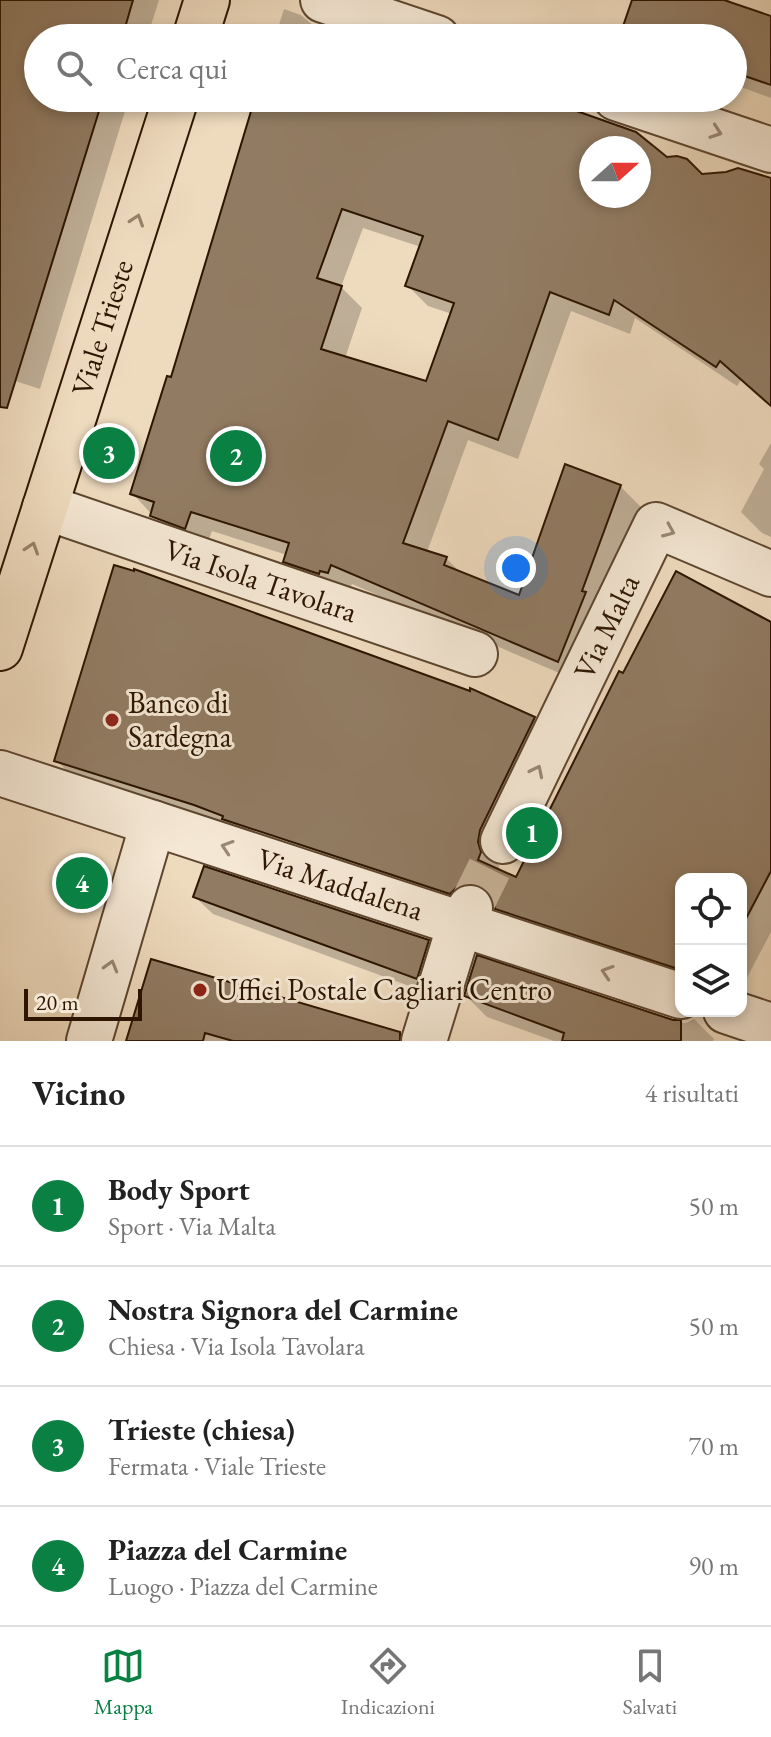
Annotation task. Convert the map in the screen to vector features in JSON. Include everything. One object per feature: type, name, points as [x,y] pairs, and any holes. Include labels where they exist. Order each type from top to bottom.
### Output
[{"type":"main road","points":[[199,24],[207,0]]},
{"type":"main road","name":"Viale Trieste","points":[[0,648],[172,112]]},
{"type":"street","points":[[323,0],[395,24]]},
{"type":"street","points":[[658,112],[771,150]]},
{"type":"street","name":"Via Isola Tavolara","points":[[45,507],[475,654]]},
{"type":"street","name":"Via Malta","points":[[503,841],[656,525],[771,574]]},
{"type":"street","name":"Via Maddalena","points":[[0,773],[153,823],[465,916],[675,994]]},
{"type":"street","points":[[89,1041],[153,823]]},
{"type":"street","points":[[424,1041],[465,916]]},
{"type":"street","points":[[744,1017],[771,1026]]},
{"type":"building","points":[[0,0],[133,0],[126,24],[24,24],[24,112],[99,112],[7,408],[0,407]]},
{"type":"building","points":[[632,0],[724,0],[771,16],[771,85],[747,77],[747,24],[624,24]]},
{"type":"building","points":[[251,112],[580,112],[636,132],[641,136],[579,136],[579,208],[651,208],[651,144],[667,157],[687,159],[702,174],[738,168],[771,178],[771,406],[720,361],[716,367],[614,300],[609,315],[550,292],[498,440],[448,421],[403,543],[447,557],[444,565],[519,595],[565,464],[621,485],[582,591],[586,592],[558,662],[331,565],[328,573],[320,571],[319,574],[283,562],[289,543],[191,512],[185,529],[150,516],[154,502],[130,494],[167,376],[171,377]],"holes":[[[342,209],[423,236],[405,286],[454,303],[426,381],[321,349],[342,286],[317,278]]]},
{"type":"building","points":[[114,565],[134,569],[470,691],[470,688],[535,717],[480,830],[478,842],[481,852],[478,860],[516,877],[619,671],[623,673],[676,571],[771,622],[771,871],[747,917],[747,873],[675,873],[675,968],[495,909],[492,896],[483,886],[470,883],[458,886],[450,894],[222,819],[223,816],[194,805],[54,761]]},
{"type":"building","points":[[204,866],[429,940],[417,979],[193,897]]},
{"type":"building","points":[[477,955],[673,1020],[681,1020],[681,1041],[562,1041],[564,1033],[464,996]]},
{"type":"building","name":"Uffici Postale Cagliari Centro","points":[[151,959],[400,1032],[400,1041],[233,1041],[205,1033],[203,1041],[126,1041]]},
{"type":"tunnel","points":[[470,908],[503,841]]},
{"type":"place","name":"Trieste (chiesa)","points":[[109,453]]},
{"type":"place","name":"Nostra Signora del Carmine","points":[[236,456]]},
{"type":"place","name":"Banco di Sardegna","points":[[112,720]]},
{"type":"place","name":"Body Sport","points":[[532,833]]},
{"type":"place","name":"Piazza del Carmine","points":[[82,883]]},
{"type":"place","name":"Uffici Postale Cagliari Centro","points":[[200,990]]}]
